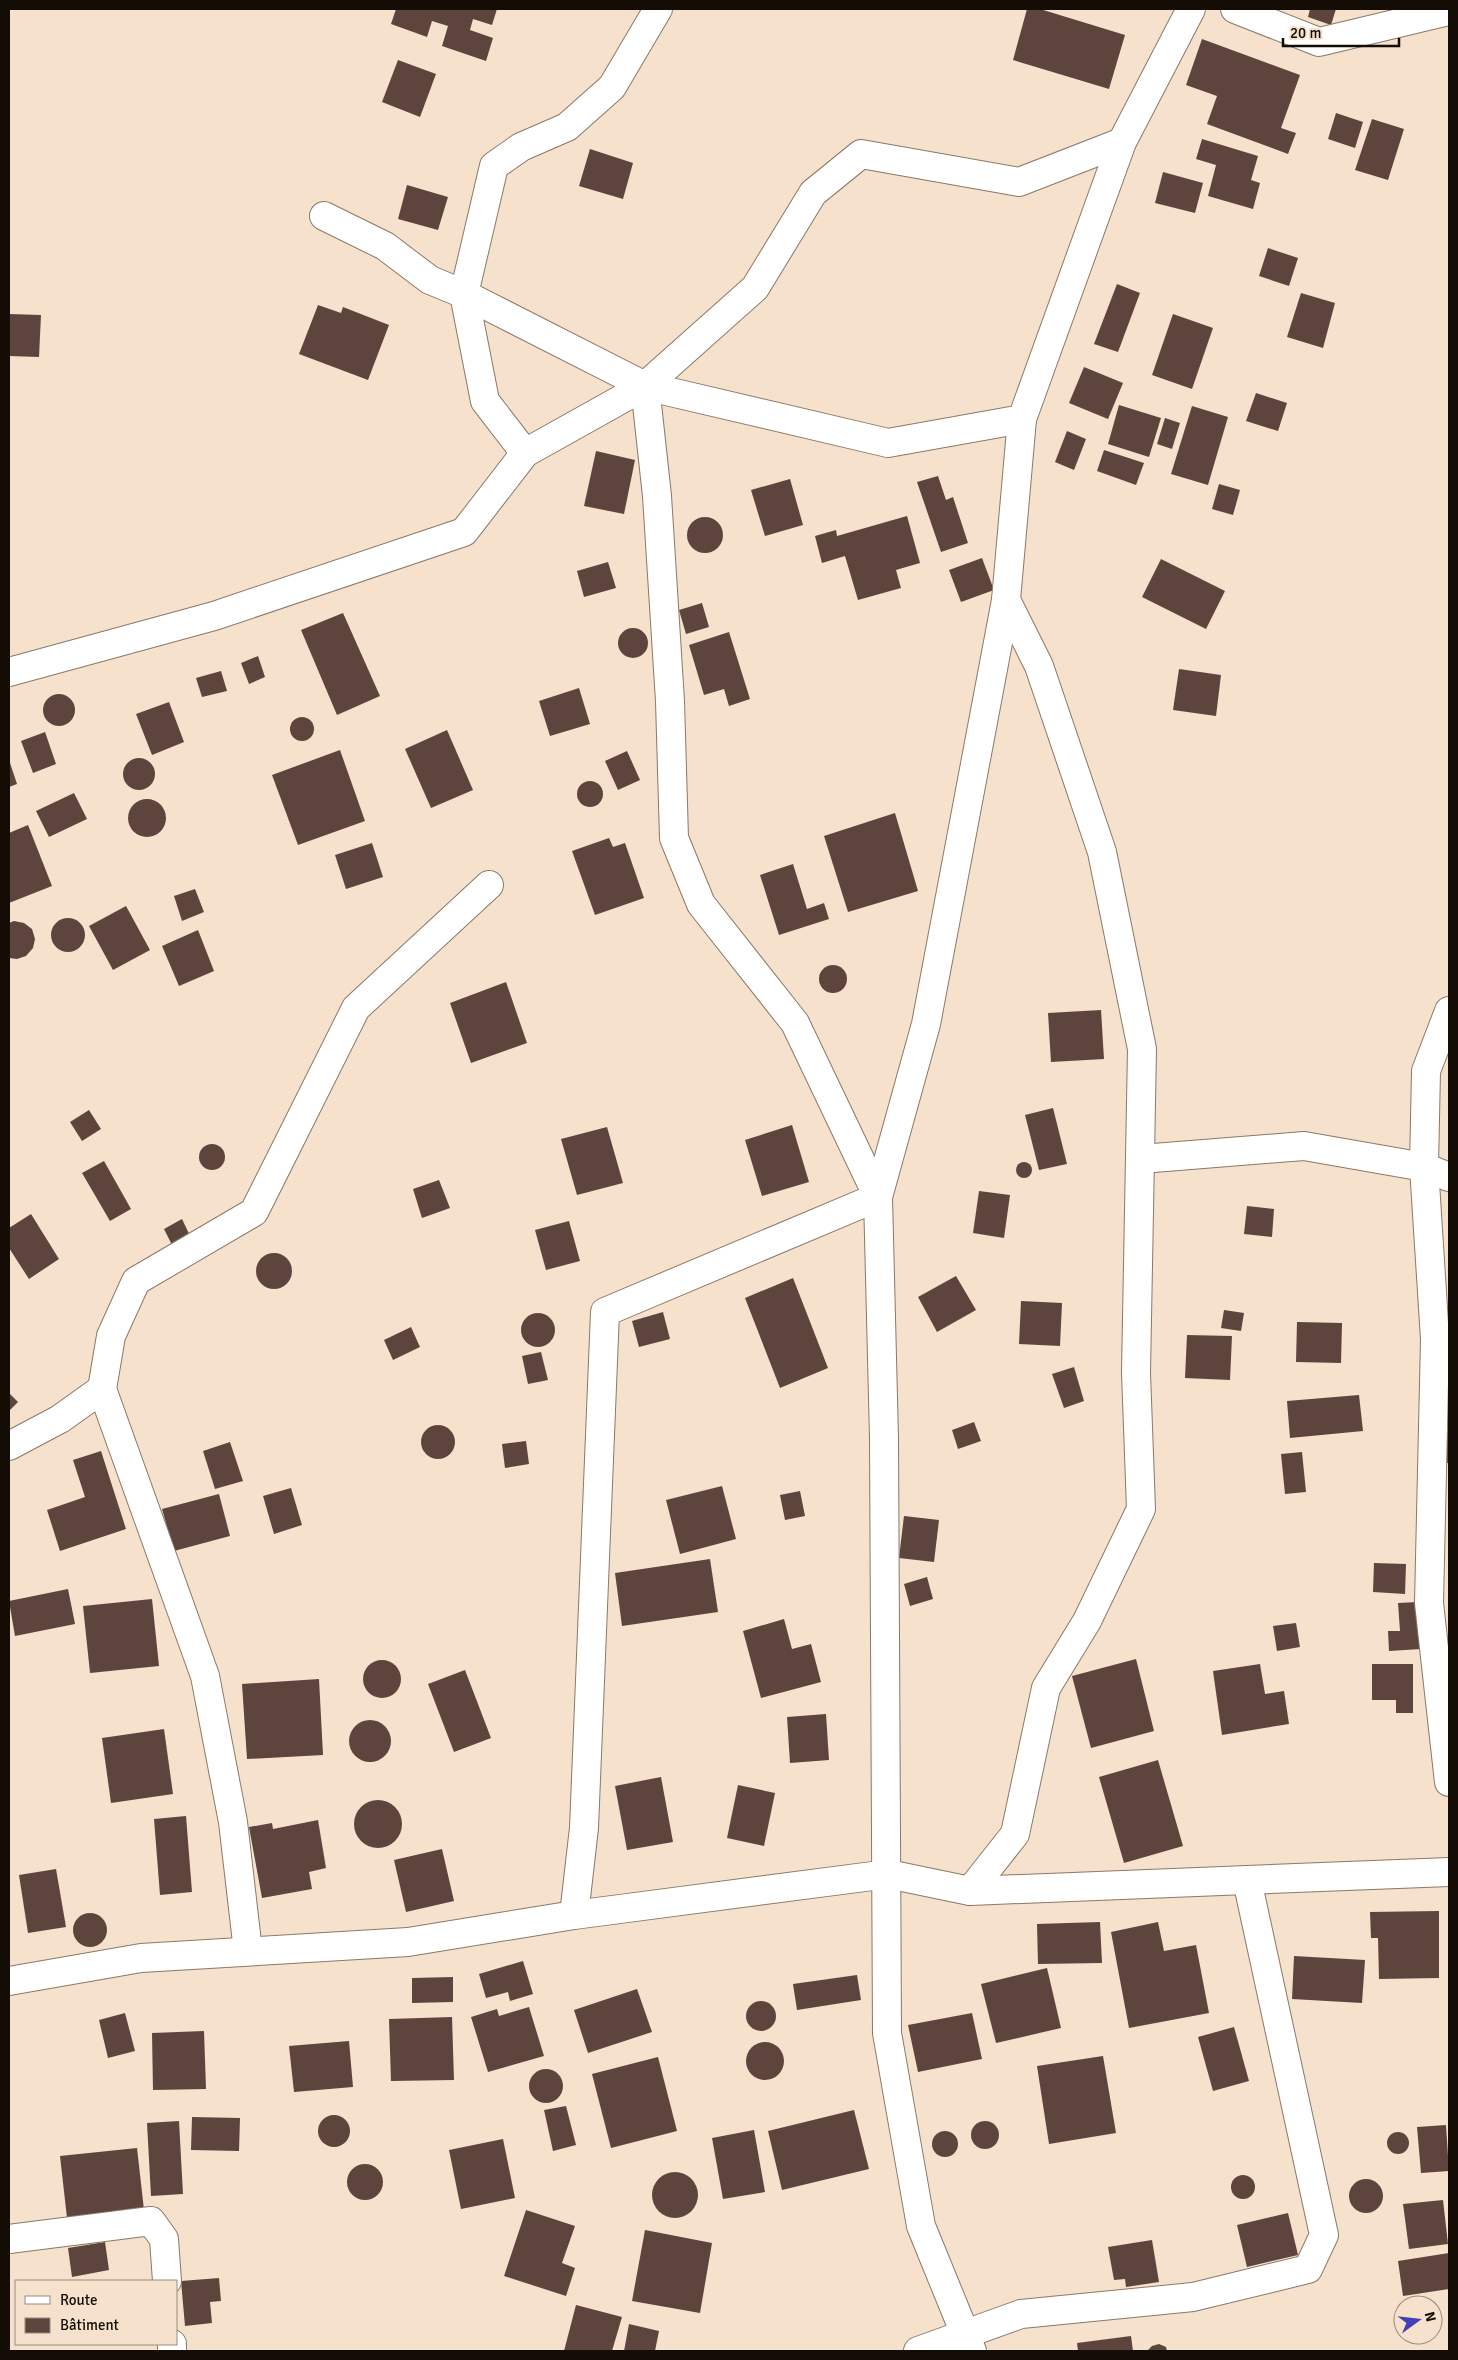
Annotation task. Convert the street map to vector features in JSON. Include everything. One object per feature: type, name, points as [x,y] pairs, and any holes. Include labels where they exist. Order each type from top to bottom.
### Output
[{"type":"street","points":[[525,454],[485,401],[464,294],[494,166],[521,147],[568,127],[612,87],[658,9]]},
{"type":"street","points":[[969,2343],[921,2226],[887,2033],[888,1874],[884,1438],[878,1197],[926,1024],[1006,600],[1022,419],[1122,142],[1191,9]]},
{"type":"street","points":[[1235,9],[1318,42],[1449,11]]},
{"type":"street","points":[[9,672],[214,616],[464,532],[525,454],[645,386],[755,288],[813,193],[861,154],[1019,182],[1122,142]]},
{"type":"street","points":[[324,216],[385,246],[430,280],[464,294],[645,386],[888,443],[1022,419]]},
{"type":"street","points":[[645,386],[657,496],[670,701],[674,838],[701,904],[795,1023],[878,1197]]},
{"type":"street","points":[[970,1891],[1015,1834],[1046,1688],[1087,1621],[1141,1509],[1136,1373],[1142,1049],[1102,852],[1039,666],[1006,600]]},
{"type":"street","points":[[248,1951],[234,1822],[205,1676],[102,1389],[110,1336],[136,1281],[254,1212],[356,1008],[489,885]]},
{"type":"street","points":[[1449,1011],[1426,1071],[1424,1167],[1435,1339],[1429,1603],[1449,1782]]},
{"type":"street","points":[[1141,1159],[1304,1146],[1424,1167],[1449,1177]]},
{"type":"street","points":[[574,1916],[584,1828],[605,1312],[878,1197]]},
{"type":"street","points":[[9,1446],[60,1419],[102,1389]]},
{"type":"street","points":[[9,1981],[141,1958],[408,1942],[574,1916],[888,1874],[970,1891],[1449,1872]]},
{"type":"street","points":[[918,2351],[969,2343],[1021,2314],[1193,2298],[1308,2269],[1324,2235],[1247,1880]]},
{"type":"street","points":[[9,2239],[151,2221],[164,2239],[167,2280]]},
{"type":"building","points":[[396,9],[497,9],[492,25],[473,19],[470,30],[493,38],[486,61],[442,46],[448,26],[432,21],[427,37],[391,24]]},
{"type":"building","points":[[1027,9],[1040,9],[1125,35],[1109,89],[1013,60]]},
{"type":"building","points":[[1310,9],[1336,9],[1331,25],[1308,17]]},
{"type":"building","points":[[1202,39],[1300,75],[1281,128],[1296,133],[1288,154],[1207,124],[1217,96],[1186,85]]},
{"type":"building","points":[[398,60],[436,74],[420,117],[382,102]]},
{"type":"building","points":[[1336,113],[1363,122],[1355,148],[1328,139]]},
{"type":"building","points":[[1372,119],[1404,129],[1388,180],[1355,170]]},
{"type":"building","points":[[1202,139],[1258,156],[1251,180],[1260,183],[1253,209],[1208,196],[1216,165],[1196,159]]},
{"type":"building","points":[[590,149],[633,163],[623,199],[579,186]]},
{"type":"building","points":[[1163,172],[1203,183],[1195,213],[1155,203]]},
{"type":"building","points":[[407,185],[448,197],[438,230],[398,219]]},
{"type":"building","points":[[1268,248],[1298,258],[1289,286],[1259,276]]},
{"type":"building","points":[[1117,284],[1140,293],[1118,352],[1094,344]]},
{"type":"building","points":[[1301,293],[1335,303],[1323,348],[1287,337]]},
{"type":"building","points":[[318,305],[341,313],[343,307],[389,325],[368,380],[299,354]]},
{"type":"building","points":[[9,314],[41,315],[39,357],[9,356]]},
{"type":"building","points":[[1173,314],[1213,328],[1192,389],[1152,375]]},
{"type":"building","points":[[1084,367],[1123,383],[1108,419],[1069,403]]},
{"type":"building","points":[[1256,393],[1287,403],[1278,431],[1246,421]]},
{"type":"building","points":[[1119,405],[1161,418],[1149,457],[1108,444]]},
{"type":"building","points":[[1192,406],[1228,417],[1208,485],[1171,474]]},
{"type":"building","points":[[1165,418],[1180,423],[1172,449],[1157,444]]},
{"type":"building","points":[[1067,431],[1086,439],[1074,470],[1055,462]]},
{"type":"building","points":[[1104,450],[1144,463],[1136,485],[1097,471]]},
{"type":"building","points":[[596,451],[635,460],[624,514],[584,506]]},
{"type":"building","points":[[938,476],[946,500],[953,497],[968,543],[941,552],[917,482]]},
{"type":"building","points":[[790,479],[803,525],[765,536],[751,490]]},
{"type":"building","points":[[1219,484],[1240,490],[1233,515],[1212,509]]},
{"type":"building","points":[[907,516],[920,563],[896,570],[901,588],[858,600],[845,556],[822,563],[815,536],[836,530],[837,536]]},
{"type":"building","points":[[705,517],[717,523],[723,535],[717,547],[705,553],[693,547],[687,535],[693,523]]},
{"type":"building","points":[[982,558],[994,590],[961,602],[949,570]]},
{"type":"building","points":[[1161,559],[1225,591],[1206,629],[1142,597]]},
{"type":"building","points":[[608,562],[616,588],[584,597],[577,571]]},
{"type":"building","points":[[702,603],[709,627],[686,634],[679,610]]},
{"type":"building","points":[[343,613],[380,696],[337,715],[301,630]]},
{"type":"building","points":[[633,628],[644,632],[648,643],[644,654],[633,658],[622,654],[618,643],[622,632]]},
{"type":"building","points":[[729,632],[750,699],[729,706],[724,689],[704,695],[689,645]]},
{"type":"building","points":[[258,656],[265,677],[249,684],[241,663]]},
{"type":"building","points":[[1179,669],[1221,675],[1216,716],[1173,710]]},
{"type":"building","points":[[221,671],[227,691],[202,697],[196,678]]},
{"type":"building","points":[[579,688],[590,724],[550,736],[539,701]]},
{"type":"building","points":[[59,694],[71,698],[75,710],[71,722],[59,726],[47,722],[43,710],[47,698]]},
{"type":"building","points":[[169,702],[184,742],[152,755],[136,714]]},
{"type":"building","points":[[302,717],[311,720],[314,729],[311,738],[302,741],[293,738],[290,729],[293,720]]},
{"type":"building","points":[[447,730],[473,790],[431,808],[405,749]]},
{"type":"building","points":[[45,732],[56,764],[33,773],[21,741]]},
{"type":"building","points":[[340,750],[365,821],[298,845],[272,775]]},
{"type":"building","points":[[627,751],[640,780],[618,790],[605,761]]},
{"type":"building","points":[[139,758],[145,759],[150,763],[154,768],[154,780],[150,785],[145,789],[139,790],[133,789],[128,785],[124,780],[123,774],[124,768],[128,763],[133,759]]},
{"type":"building","points":[[9,760],[17,784],[9,787]]},
{"type":"building","points":[[590,781],[599,785],[603,794],[599,803],[590,807],[581,803],[577,794],[581,785]]},
{"type":"building","points":[[74,793],[87,819],[49,837],[36,811]]},
{"type":"building","points":[[147,799],[161,804],[166,818],[161,832],[147,837],[133,832],[128,818],[133,804]]},
{"type":"building","points":[[895,813],[918,891],[848,912],[824,836]]},
{"type":"building","points":[[28,825],[52,886],[9,903],[9,833]]},
{"type":"building","points":[[609,838],[613,847],[625,843],[644,898],[595,915],[572,851]]},
{"type":"building","points":[[372,843],[383,877],[346,889],[335,855]]},
{"type":"building","points":[[793,864],[807,909],[824,903],[829,919],[779,935],[760,875]]},
{"type":"building","points":[[195,889],[204,912],[182,921],[174,896]]},
{"type":"building","points":[[126,906],[150,950],[113,970],[89,926]]},
{"type":"building","points":[[68,918],[75,919],[80,923],[84,928],[84,942],[80,947],[75,951],[68,952],[61,951],[56,947],[52,942],[51,935],[52,928],[56,923],[61,919]]},
{"type":"building","points":[[14,921],[24,923],[32,929],[35,939],[33,948],[26,956],[17,959],[9,958],[9,923]]},
{"type":"building","points":[[198,930],[214,971],[179,986],[162,946]]},
{"type":"building","points":[[833,965],[843,969],[847,979],[843,989],[833,993],[823,989],[819,979],[823,969]]},
{"type":"building","points":[[506,982],[527,1043],[471,1063],[450,1003]]},
{"type":"building","points":[[1101,1010],[1104,1059],[1051,1062],[1048,1013]]},
{"type":"building","points":[[1053,1108],[1067,1164],[1039,1170],[1025,1115]]},
{"type":"building","points":[[89,1110],[101,1129],[82,1141],[70,1122]]},
{"type":"building","points":[[792,1125],[809,1182],[762,1196],[745,1140]]},
{"type":"building","points":[[607,1127],[623,1183],[577,1195],[561,1139]]},
{"type":"building","points":[[212,1144],[221,1148],[225,1157],[221,1166],[212,1170],[203,1166],[199,1157],[203,1148]]},
{"type":"building","points":[[104,1161],[131,1209],[110,1221],[82,1173]]},
{"type":"building","points":[[1024,1162],[1030,1164],[1032,1170],[1030,1176],[1024,1178],[1018,1176],[1016,1170],[1018,1164]]},
{"type":"building","points":[[439,1180],[450,1208],[422,1218],[413,1189]]},
{"type":"building","points":[[979,1191],[1010,1195],[1004,1238],[973,1233]]},
{"type":"building","points":[[1247,1206],[1274,1209],[1272,1237],[1244,1234]]},
{"type":"building","points":[[31,1214],[59,1259],[29,1279],[9,1248],[9,1228]]},
{"type":"building","points":[[182,1219],[191,1238],[173,1247],[164,1229]]},
{"type":"building","points":[[569,1221],[580,1261],[546,1270],[535,1230]]},
{"type":"building","points":[[274,1253],[281,1254],[287,1258],[291,1264],[291,1278],[287,1284],[281,1288],[274,1289],[267,1288],[261,1284],[257,1278],[256,1271],[257,1264],[261,1258],[267,1254]]},
{"type":"building","points":[[956,1276],[976,1310],[937,1332],[918,1297]]},
{"type":"building","points":[[793,1278],[828,1368],[780,1388],[745,1298]]},
{"type":"building","points":[[1021,1301],[1062,1303],[1060,1346],[1019,1344]]},
{"type":"building","points":[[1224,1310],[1244,1313],[1241,1331],[1221,1328]]},
{"type":"building","points":[[663,1312],[670,1339],[639,1347],[632,1321]]},
{"type":"building","points":[[538,1313],[545,1314],[550,1318],[554,1323],[554,1337],[550,1342],[545,1346],[538,1347],[531,1346],[526,1342],[522,1337],[521,1330],[522,1323],[526,1318],[531,1314]]},
{"type":"building","points":[[1297,1322],[1342,1323],[1341,1363],[1296,1362]]},
{"type":"building","points":[[411,1327],[420,1347],[393,1360],[384,1340]]},
{"type":"building","points":[[1187,1335],[1232,1336],[1230,1380],[1185,1378]]},
{"type":"building","points":[[541,1352],[548,1380],[528,1384],[522,1356]]},
{"type":"building","points":[[1074,1367],[1084,1401],[1064,1408],[1052,1374]]},
{"type":"building","points":[[9,1393],[18,1402],[9,1411]]},
{"type":"building","points":[[1359,1395],[1363,1431],[1290,1438],[1287,1401]]},
{"type":"building","points":[[974,1422],[981,1441],[958,1449],[952,1430]]},
{"type":"building","points":[[438,1425],[445,1426],[450,1430],[454,1435],[454,1449],[450,1454],[445,1458],[438,1459],[431,1458],[426,1454],[422,1449],[421,1442],[422,1435],[426,1430],[431,1426]]},
{"type":"building","points":[[1441,1432],[1449,1432],[1449,1463],[1445,1463]]},
{"type":"building","points":[[526,1441],[529,1464],[505,1468],[502,1444]]},
{"type":"building","points":[[230,1442],[243,1481],[215,1489],[203,1451]]},
{"type":"building","points":[[101,1451],[126,1529],[60,1551],[47,1510],[85,1497],[73,1460]]},
{"type":"building","points":[[1302,1452],[1306,1492],[1285,1494],[1281,1454]]},
{"type":"building","points":[[722,1486],[736,1539],[680,1554],[666,1500]]},
{"type":"building","points":[[291,1488],[302,1525],[274,1534],[263,1496]]},
{"type":"building","points":[[800,1491],[805,1516],[785,1520],[780,1495]]},
{"type":"building","points":[[219,1494],[230,1536],[174,1551],[162,1509]]},
{"type":"building","points":[[904,1516],[939,1520],[934,1562],[899,1558]]},
{"type":"building","points":[[710,1559],[718,1612],[622,1626],[615,1573]]},
{"type":"building","points":[[1374,1563],[1406,1564],[1405,1594],[1373,1592]]},
{"type":"building","points":[[927,1577],[933,1599],[910,1606],[904,1584]]},
{"type":"building","points":[[68,1589],[75,1624],[15,1636],[9,1601]]},
{"type":"building","points":[[152,1599],[159,1666],[90,1673],[83,1606]]},
{"type":"building","points":[[1418,1602],[1421,1649],[1389,1651],[1388,1631],[1400,1631],[1398,1603]]},
{"type":"building","points":[[784,1619],[792,1649],[811,1644],[821,1682],[761,1698],[743,1631]]},
{"type":"building","points":[[1296,1623],[1300,1647],[1277,1651],[1273,1626]]},
{"type":"building","points":[[1136,1659],[1154,1731],[1091,1748],[1072,1676]]},
{"type":"building","points":[[382,1660],[389,1661],[395,1666],[400,1672],[400,1686],[395,1692],[389,1697],[382,1698],[375,1697],[369,1692],[364,1686],[363,1679],[364,1672],[369,1666],[375,1661]]},
{"type":"building","points":[[1260,1664],[1265,1694],[1284,1691],[1289,1724],[1222,1735],[1213,1671]]},
{"type":"building","points":[[1372,1664],[1413,1664],[1413,1713],[1396,1713],[1396,1700],[1372,1700]]},
{"type":"building","points":[[465,1670],[491,1738],[454,1752],[428,1684]]},
{"type":"building","points":[[319,1679],[323,1755],[247,1759],[242,1684]]},
{"type":"building","points":[[826,1714],[829,1760],[790,1763],[787,1717]]},
{"type":"building","points":[[374,1720],[382,1723],[388,1729],[391,1741],[388,1753],[382,1759],[366,1762],[358,1759],[352,1753],[349,1737],[352,1729],[358,1723]]},
{"type":"building","points":[[164,1729],[173,1794],[111,1803],[102,1738]]},
{"type":"building","points":[[1158,1760],[1183,1846],[1124,1863],[1099,1777]]},
{"type":"building","points":[[661,1777],[673,1842],[627,1850],[615,1786]]},
{"type":"building","points":[[738,1785],[775,1793],[764,1846],[727,1838]]},
{"type":"building","points":[[373,1800],[383,1800],[395,1807],[402,1819],[402,1829],[395,1841],[383,1848],[373,1848],[365,1844],[358,1837],[354,1829],[354,1819],[358,1811],[365,1804]]},
{"type":"building","points":[[186,1816],[192,1892],[160,1895],[154,1819]]},
{"type":"building","points":[[318,1820],[326,1868],[309,1872],[312,1889],[262,1898],[249,1827],[272,1823],[273,1829]]},
{"type":"building","points":[[442,1849],[454,1901],[406,1912],[394,1860]]},
{"type":"building","points":[[56,1869],[66,1927],[28,1933],[19,1875]]},
{"type":"building","points":[[1439,1911],[1439,1978],[1379,1979],[1378,1938],[1371,1938],[1370,1912]]},
{"type":"building","points":[[90,1913],[102,1918],[107,1930],[102,1942],[90,1947],[78,1942],[73,1930],[78,1918]]},
{"type":"building","points":[[1100,1922],[1102,1963],[1038,1964],[1037,1924]]},
{"type":"building","points":[[1158,1922],[1164,1951],[1196,1945],[1209,2013],[1129,2028],[1111,1932]]},
{"type":"building","points":[[1294,1956],[1365,1960],[1362,2003],[1292,1999]]},
{"type":"building","points":[[523,1961],[533,1994],[510,2001],[508,1992],[486,1998],[479,1974]]},
{"type":"building","points":[[1047,1968],[1061,2028],[996,2043],[981,1984]]},
{"type":"building","points":[[857,1975],[861,2000],[797,2010],[793,1984]]},
{"type":"building","points":[[453,1977],[453,2002],[412,2003],[412,1978]]},
{"type":"building","points":[[637,1989],[652,2032],[588,2053],[574,2010]]},
{"type":"building","points":[[761,2001],[772,2005],[776,2016],[772,2027],[761,2031],[750,2027],[746,2016],[750,2005]]},
{"type":"building","points":[[529,2007],[544,2056],[488,2072],[471,2017],[497,2009],[499,2016]]},
{"type":"building","points":[[125,2013],[135,2051],[108,2058],[99,2020]]},
{"type":"building","points":[[972,2013],[982,2059],[918,2072],[908,2025]]},
{"type":"building","points":[[452,2017],[454,2080],[391,2081],[389,2019]]},
{"type":"building","points":[[1234,2027],[1249,2081],[1213,2091],[1198,2037]]},
{"type":"building","points":[[204,2031],[206,2089],[153,2090],[152,2033]]},
{"type":"building","points":[[349,2041],[353,2087],[294,2092],[289,2046]]},
{"type":"building","points":[[765,2042],[778,2048],[784,2061],[778,2074],[765,2080],[752,2074],[746,2061],[752,2048]]},
{"type":"building","points":[[1103,2056],[1116,2133],[1049,2144],[1037,2066]]},
{"type":"building","points":[[658,2057],[677,2131],[611,2148],[592,2074]]},
{"type":"building","points":[[546,2069],[553,2070],[558,2074],[562,2079],[562,2093],[558,2098],[553,2102],[546,2103],[539,2102],[534,2098],[530,2093],[529,2086],[530,2079],[534,2074],[539,2070]]},
{"type":"building","points":[[566,2106],[576,2145],[553,2151],[544,2110]]},
{"type":"building","points":[[854,2110],[869,2169],[782,2190],[768,2131]]},
{"type":"building","points":[[334,2115],[340,2116],[345,2120],[349,2125],[349,2137],[345,2142],[340,2146],[334,2147],[328,2146],[323,2142],[319,2137],[318,2131],[319,2125],[323,2120],[328,2116]]},
{"type":"building","points":[[192,2117],[240,2118],[239,2151],[191,2150]]},
{"type":"building","points":[[179,2121],[183,2194],[151,2196],[147,2123]]},
{"type":"building","points":[[985,2121],[995,2125],[999,2135],[995,2145],[985,2149],[975,2145],[971,2135],[975,2125]]},
{"type":"building","points":[[1446,2125],[1449,2171],[1421,2173],[1417,2127]]},
{"type":"building","points":[[754,2130],[765,2192],[723,2199],[712,2138]]},
{"type":"building","points":[[945,2131],[954,2135],[958,2144],[954,2153],[945,2157],[936,2153],[932,2144],[936,2135]]},
{"type":"building","points":[[1398,2132],[1406,2135],[1409,2143],[1406,2151],[1398,2154],[1390,2151],[1387,2143],[1390,2135]]},
{"type":"building","points":[[503,2139],[515,2198],[461,2209],[449,2150]]},
{"type":"building","points":[[137,2148],[144,2210],[67,2218],[60,2156]]},
{"type":"building","points":[[365,2164],[372,2165],[378,2169],[382,2175],[382,2189],[378,2195],[372,2199],[365,2200],[358,2199],[352,2195],[348,2189],[347,2182],[348,2175],[352,2169],[358,2165]]},
{"type":"building","points":[[680,2172],[692,2178],[697,2186],[697,2204],[692,2212],[684,2217],[670,2218],[658,2212],[653,2204],[652,2190],[658,2178],[666,2173]]},
{"type":"building","points":[[1243,2175],[1252,2178],[1255,2187],[1252,2196],[1243,2199],[1234,2196],[1231,2187],[1234,2178]]},
{"type":"building","points":[[1366,2179],[1378,2184],[1383,2196],[1378,2208],[1366,2213],[1354,2208],[1349,2196],[1354,2184]]},
{"type":"building","points":[[1443,2200],[1448,2244],[1409,2249],[1403,2204]]},
{"type":"building","points":[[526,2210],[575,2226],[562,2263],[575,2268],[566,2296],[504,2276]]},
{"type":"building","points":[[1288,2213],[1298,2255],[1247,2267],[1237,2225]]},
{"type":"building","points":[[645,2230],[712,2243],[700,2313],[632,2301]]},
{"type":"building","points":[[1152,2240],[1159,2282],[1126,2287],[1125,2279],[1114,2280],[1108,2247]]},
{"type":"building","points":[[105,2242],[109,2270],[72,2277],[68,2248]]},
{"type":"building","points":[[1449,2253],[1449,2289],[1403,2295],[1398,2261]]},
{"type":"building","points":[[219,2278],[221,2301],[210,2302],[212,2323],[185,2326],[181,2281]]},
{"type":"building","points":[[576,2305],[622,2317],[612,2351],[564,2351]]},
{"type":"building","points":[[629,2324],[659,2331],[655,2351],[624,2351]]},
{"type":"building","points":[[1131,2336],[1133,2351],[1078,2351],[1077,2343]]},
{"type":"building","points":[[1159,2344],[1166,2347],[1167,2351],[1147,2351],[1152,2346]]}]
